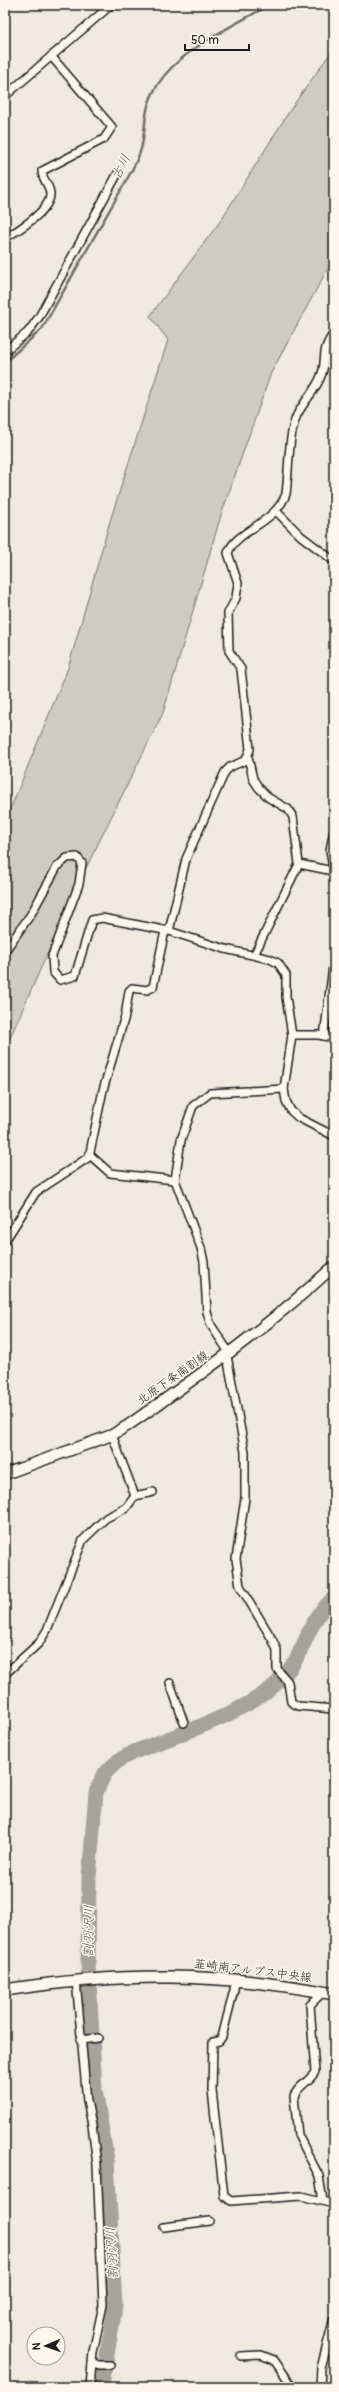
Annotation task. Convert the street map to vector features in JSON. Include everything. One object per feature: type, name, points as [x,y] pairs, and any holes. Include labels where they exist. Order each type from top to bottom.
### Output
[{"type":"main road","name":"北原下条南割線","points":[[5,1474],[112,1435],[228,1355],[293,1304],[334,1266]]},
{"type":"main road","name":"韮崎南アルプス中央線","points":[[80,1980],[98,1978],[187,1976],[235,1979],[329,1993]]},
{"type":"main road","points":[[5,1990],[80,1980]]},
{"type":"street","points":[[5,96],[111,5]]},
{"type":"street","points":[[5,238],[27,225],[47,202],[51,195],[48,186],[42,177],[42,171],[104,139],[112,127],[51,56]]},
{"type":"street","points":[[5,351],[28,332],[39,317],[118,173]]},
{"type":"street","points":[[254,955],[298,864],[293,817],[288,809],[269,798],[259,788],[254,779],[248,757],[250,742],[241,669],[229,651],[228,613],[236,598],[238,583],[228,553],[236,539],[252,531],[276,511],[283,503],[286,494],[294,423],[302,405],[320,378],[323,353],[334,333]]},
{"type":"street","points":[[276,511],[301,536],[334,561]]},
{"type":"street","points":[[5,1241],[36,1192],[78,1166],[90,1155],[103,1090],[125,1016],[129,991],[132,988],[147,990],[153,987],[179,885],[196,834],[225,772],[230,767],[243,763],[248,757]]},
{"type":"street","points":[[298,864],[334,872],[330,850],[334,830]]},
{"type":"street","points":[[5,951],[31,914],[57,867],[67,858],[77,857],[82,863],[79,884],[52,956],[53,972],[60,980],[75,976],[92,920],[102,918],[167,931],[278,963],[286,975],[286,998],[292,1035],[284,1089],[291,1111],[311,1125],[334,1136]]},
{"type":"street","points":[[324,1036],[334,959]]},
{"type":"street","points":[[292,1035],[324,1036],[334,1038]]},
{"type":"street","points":[[284,1089],[221,1091],[210,1093],[201,1098],[193,1106],[181,1140],[175,1180],[201,1248],[204,1262],[207,1312],[210,1325],[228,1355],[245,1452],[245,1498],[236,1559],[240,1586],[277,1650],[278,1669],[288,1682],[290,1702],[298,1706],[334,1709]]},
{"type":"street","points":[[90,1155],[110,1173],[175,1180]]},
{"type":"street","points":[[112,1435],[134,1496]]},
{"type":"street","points":[[5,1674],[39,1643],[47,1630],[83,1540],[106,1518],[126,1508],[134,1496],[153,1492]]},
{"type":"street","points":[[170,1683],[184,1723]]},
{"type":"street","points":[[235,1979],[234,1990],[222,2037],[219,2041],[213,2042],[212,2091],[224,2196],[232,2201],[301,2196],[334,2204]]},
{"type":"street","points":[[80,1980],[86,2101],[97,2165],[103,2305],[90,2387]]},
{"type":"street","points":[[323,2201],[319,2176],[298,2135],[294,2096],[296,2091],[304,2085],[315,2072],[310,2005],[329,1993]]},
{"type":"street","points":[[83,2040],[98,2038]]},
{"type":"street","points":[[164,2227],[210,2221]]},
{"type":"street","points":[[320,2387],[321,2368],[334,2318]]},
{"type":"street","points":[[241,2356],[269,2357],[274,2360],[294,2387]]},
{"type":"street","points":[[94,2365],[109,2365]]},
{"type":"shaded area","points":[[334,48],[334,257],[271,373],[221,515],[163,713],[80,880],[5,1049],[5,815],[12,805],[68,668],[110,521],[168,340],[150,316],[221,220],[290,110]]},
{"type":"waterway","name":"古川","points":[[5,362],[42,329],[130,174],[141,149],[148,106],[155,88],[181,59],[198,46],[269,5]]},
{"type":"waterway","name":"割羽沢川","points":[[102,2387],[115,2305],[107,2160],[95,2090],[88,1964],[89,1878],[96,1792],[105,1773],[119,1760],[134,1752],[213,1721],[253,1701],[269,1690],[291,1668],[317,1617],[334,1598]]}]
